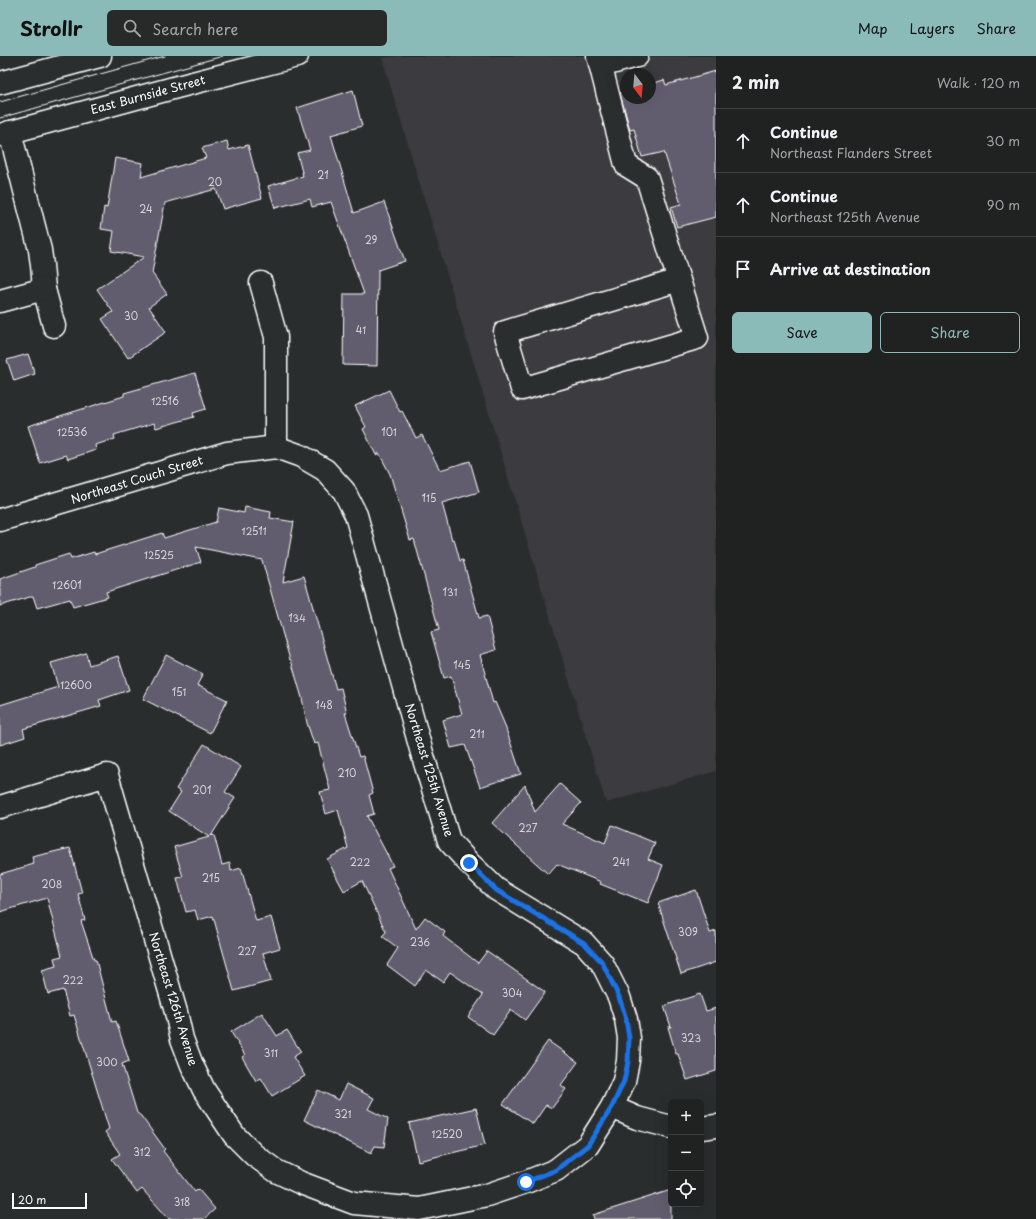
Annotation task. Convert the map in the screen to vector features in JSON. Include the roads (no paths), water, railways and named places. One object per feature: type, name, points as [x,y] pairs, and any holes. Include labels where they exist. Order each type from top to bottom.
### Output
[{"type":"street","points":[[0,83],[100,56]]},
{"type":"street","name":"East Burnside Street","points":[[5,133],[297,56]]},
{"type":"street","points":[[636,56],[600,61],[626,165],[647,178],[679,280],[697,338],[522,389],[505,332],[679,280]]},
{"type":"street","points":[[5,133],[40,250],[44,289],[54,326]]},
{"type":"street","points":[[262,283],[276,337],[276,447]]},
{"type":"street","points":[[0,301],[44,289]]},
{"type":"street","name":"Northeast Couch Street","points":[[0,520],[227,453],[276,447]]},
{"type":"street","name":"Northeast 125th Avenue","points":[[276,447],[301,456],[325,470],[344,491],[356,515],[422,753],[449,841],[496,890],[584,943],[602,962],[619,997],[626,1019],[629,1038],[628,1062],[624,1081],[612,1107],[588,1145],[556,1170],[526,1182],[486,1195],[419,1209],[352,1211]]},
{"type":"street","name":"Northeast 126th Avenue","points":[[0,807],[107,775],[176,1012],[182,1039],[204,1090],[234,1135],[254,1155],[276,1171],[352,1211]]},
{"type":"street","points":[[612,1107],[637,1118],[668,1126]]},
{"type":"street","points":[[704,1128],[716,1126]]},
{"type":"tram line","points":[[0,102],[165,56]]},
{"type":"tram line","points":[[0,118],[223,56]]}]
